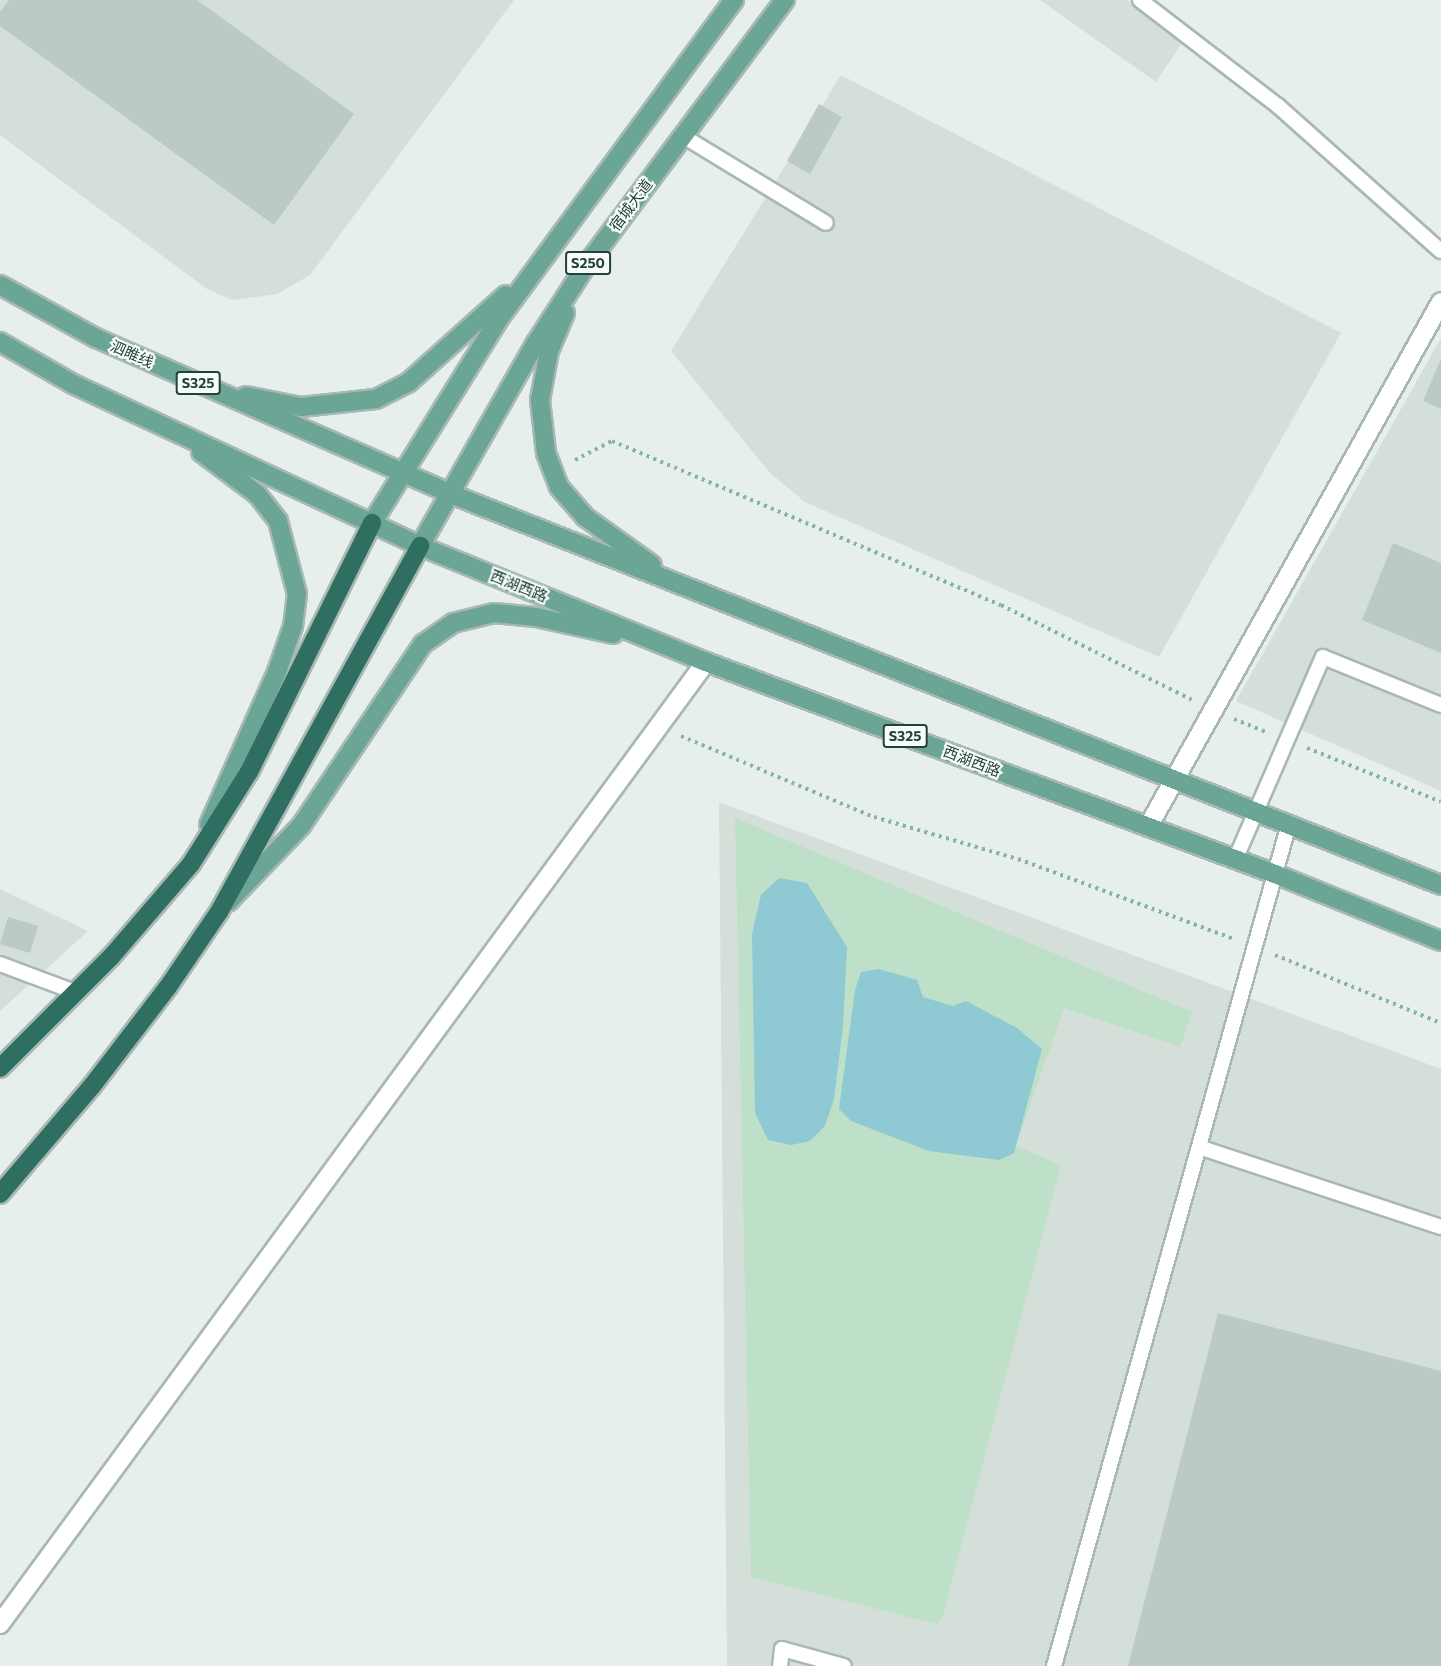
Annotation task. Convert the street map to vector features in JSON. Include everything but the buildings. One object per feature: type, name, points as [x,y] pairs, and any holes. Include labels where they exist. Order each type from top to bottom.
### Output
[{"type":"highway","points":[[0,1068],[75,992],[191,864],[249,772],[372,523]]},
{"type":"highway","points":[[0,1194],[92,1086],[168,987],[219,912],[420,546]]},
{"type":"main road","name":"S250","points":[[372,523],[400,472],[501,316],[734,0]]},
{"type":"main road","name":"宿城大道","points":[[420,546],[536,344],[585,267],[785,0]]},
{"type":"main road","points":[[209,388],[301,408],[376,399],[409,382],[460,338],[555,243]]},
{"type":"main road","points":[[585,267],[549,351],[540,400],[546,453],[559,487],[585,517],[686,587]]},
{"type":"main road","name":"泗睢线","points":[[0,285],[96,338],[400,472]]},
{"type":"main road","name":"S325","points":[[0,342],[73,384],[372,523]]},
{"type":"main road","points":[[166,427],[257,494],[278,521],[297,594],[293,626],[277,672],[191,864]]},
{"type":"main road","name":"S325","points":[[400,472],[1441,885]]},
{"type":"main road","name":"西湖西路","points":[[372,523],[420,546],[662,645],[1275,874],[1441,941]]},
{"type":"main road","points":[[219,912],[301,826],[423,644],[453,623],[494,613],[536,617],[662,645]]},
{"type":"street","points":[[1148,827],[1441,302]]},
{"type":"street","points":[[0,1624],[706,662]]},
{"type":"lane","points":[[1140,0],[1278,106],[1441,251]]},
{"type":"lane","points":[[683,136],[826,223]]},
{"type":"lane","points":[[1235,860],[1323,657],[1441,705]]},
{"type":"lane","points":[[1054,1666],[1289,824]]},
{"type":"lane","points":[[0,964],[75,992]]},
{"type":"lane","points":[[1199,1147],[1441,1227]]},
{"type":"lane","points":[[780,1666],[782,1649],[844,1666]]},
{"type":"path","points":[[553,471],[612,441],[1001,605],[1213,710],[1441,802]]},
{"type":"path","points":[[659,726],[874,817],[1018,859],[1255,946],[1441,1023]]},
{"type":"shaded area","points":[[0,0],[514,0],[310,275],[277,294],[233,300],[207,289],[0,135]]},
{"type":"shaded area","points":[[1040,0],[1127,0],[1184,40],[1156,82]]},
{"type":"shaded area","points":[[841,75],[1341,333],[1159,657],[805,502],[769,472],[671,351]]},
{"type":"shaded area","points":[[1441,338],[1441,791],[1236,701]]},
{"type":"shaded area","points":[[719,802],[1441,1069],[1441,1666],[727,1666]]},
{"type":"shaded area","points":[[0,889],[88,931],[0,1011]]},
{"type":"green space","points":[[735,818],[1192,1012],[1180,1047],[1064,1008],[1016,1146],[1061,1165],[943,1615],[936,1624],[751,1577]]},
{"type":"water","points":[[779,878],[807,883],[847,947],[843,1026],[834,1099],[825,1126],[810,1141],[791,1145],[768,1140],[755,1113],[752,934],[761,895]]},
{"type":"water","points":[[879,969],[917,980],[923,997],[953,1006],[966,1001],[1017,1028],[1042,1049],[1014,1153],[999,1160],[929,1151],[851,1121],[839,1109],[855,990],[861,972]]}]
